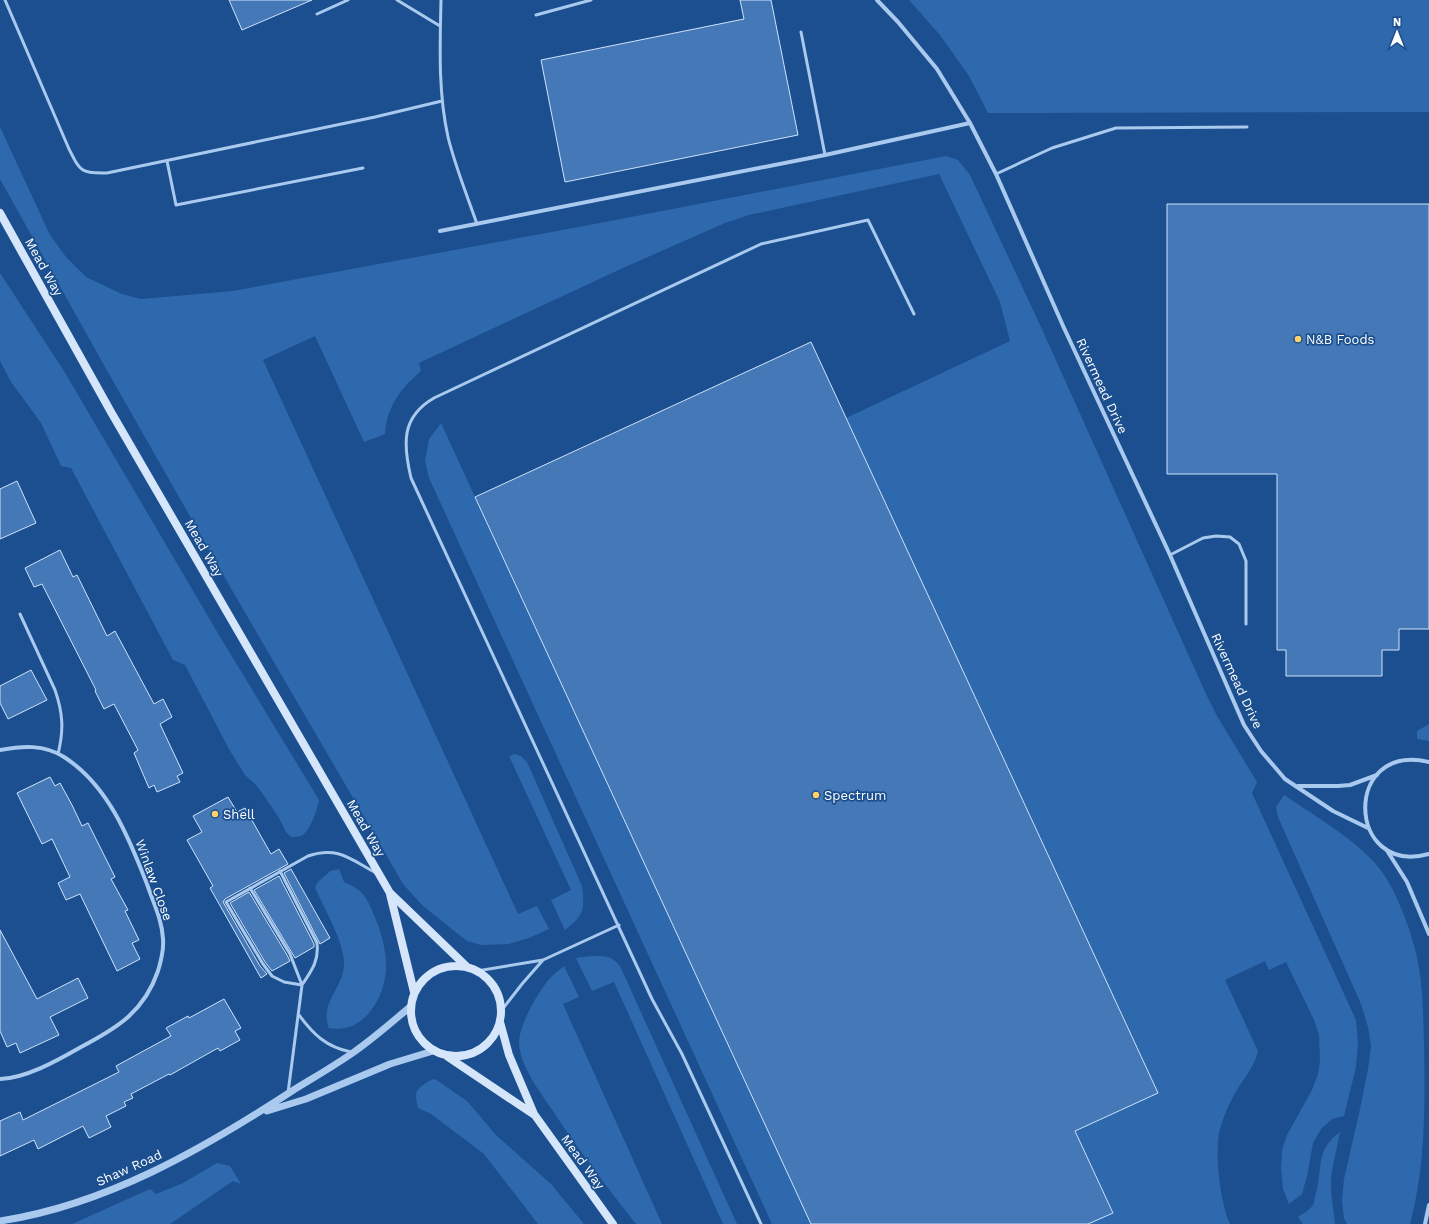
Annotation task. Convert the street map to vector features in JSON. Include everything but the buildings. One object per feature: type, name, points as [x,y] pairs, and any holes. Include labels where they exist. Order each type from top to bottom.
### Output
[{"type":"main road","name":"Mead Way","points":[[0,213],[111,412],[390,893],[414,992]]},
{"type":"main road","name":"Mead Way","points":[[390,893],[467,967]]},
{"type":"main road","points":[[454,966],[467,967],[488,979],[495,989],[500,1000],[500,1022],[494,1036],[484,1047],[470,1054],[456,1056],[446,1055],[433,1050],[424,1044],[417,1035],[411,1021],[410,1006],[414,992],[422,980],[432,972],[442,968],[454,966]]},
{"type":"main road","name":"Mead Way","points":[[500,1022],[509,1055],[534,1114],[613,1224]]},
{"type":"main road","name":"Mead Way","points":[[446,1055],[534,1114]]},
{"type":"street","name":"Rivermead Drive","points":[[877,0],[898,22],[937,69],[970,123],[996,174],[1064,328],[1170,555],[1244,725],[1261,751],[1285,778],[1333,811],[1368,828]]},
{"type":"street","points":[[440,231],[826,155],[970,123]]},
{"type":"street","name":"Winlaw Close","points":[[0,750],[22,747],[46,749],[58,754],[74,765],[93,783],[109,804],[122,826],[137,859],[160,920],[163,939],[161,961],[153,984],[145,998],[130,1016],[111,1031],[31,1072],[0,1079]]},
{"type":"street","points":[[1429,762],[1418,759],[1407,760],[1396,762],[1385,768],[1377,775],[1367,791],[1365,800],[1365,819],[1368,828],[1384,848],[1407,882],[1429,934]]},
{"type":"street","points":[[1298,786],[1338,786],[1350,784],[1377,775]]},
{"type":"street","points":[[1384,848],[1406,856],[1420,856],[1429,854]]},
{"type":"street","name":"Shaw Road","points":[[4,1222],[56,1209],[118,1187],[191,1152],[259,1113],[353,1053],[410,1006]]},
{"type":"street","name":"Shaw Road","points":[[259,1113],[306,1099],[390,1064],[433,1050]]},
{"type":"street","points":[[1425,1224],[1429,1205]]},
{"type":"lane","points":[[5,0],[69,149],[77,166],[84,172],[107,173],[442,101]]},
{"type":"lane","points":[[317,14],[348,0]]},
{"type":"lane","points":[[397,0],[440,26]]},
{"type":"lane","points":[[441,0],[440,26],[442,101],[448,137],[477,224]]},
{"type":"lane","points":[[536,15],[590,0]]},
{"type":"lane","points":[[801,32],[826,155]]},
{"type":"lane","points":[[996,174],[1052,148],[1116,128],[1247,127]]},
{"type":"lane","points":[[166,161],[176,205],[363,168]]},
{"type":"lane","points":[[761,1224],[682,1054],[652,999],[411,478],[406,460],[405,444],[408,427],[416,412],[434,398],[754,247],[769,242],[868,220],[914,314]]},
{"type":"lane","points":[[1170,555],[1204,538],[1216,536],[1230,537],[1239,544],[1246,561],[1246,624]]},
{"type":"lane","points":[[20,614],[55,690],[58,700],[63,727],[58,754]]},
{"type":"lane","points":[[302,985],[284,982],[272,976],[263,964],[226,902],[308,856],[318,853],[334,852],[380,875]]},
{"type":"lane","points":[[280,871],[317,943],[317,959],[302,985]]},
{"type":"lane","points":[[250,888],[290,954],[302,985],[287,1094]]},
{"type":"lane","points":[[476,971],[543,960],[619,925]]},
{"type":"lane","points":[[501,1011],[543,960]]},
{"type":"lane","points":[[299,1015],[315,1035],[338,1050],[353,1053]]},
{"type":"shaded area","points":[[909,0],[1429,0],[1429,112],[988,113],[969,76],[940,35]]},
{"type":"shaded area","points":[[0,127],[50,235],[66,257],[86,277],[122,294],[141,299],[233,291],[600,223],[946,156],[958,160],[970,175],[1041,327],[1206,694],[1217,716],[1257,782],[1252,793],[1356,1020],[1358,1043],[1356,1067],[1344,1116],[1332,1119],[1321,1129],[1313,1143],[1302,1194],[1289,1204],[1283,1189],[1281,1168],[1282,1150],[1287,1135],[1312,1090],[1318,1074],[1320,1060],[1319,1035],[1314,1020],[1286,962],[1269,970],[1265,961],[1225,980],[1258,1051],[1250,1070],[1228,1107],[1219,1133],[1219,1179],[1226,1215],[1230,1224],[1088,1224],[1113,1212],[1075,1131],[1158,1093],[846,418],[1010,341],[1000,302],[939,174],[749,215],[725,223],[623,268],[419,363],[421,371],[401,391],[392,406],[386,424],[385,434],[364,442],[315,336],[263,360],[518,914],[537,906],[549,929],[529,938],[509,944],[481,945],[467,941],[423,906],[403,884],[236,597],[0,179]]},
{"type":"shaded area","points":[[0,273],[64,371],[219,635],[319,800],[315,814],[304,834],[298,837],[291,837],[286,832],[279,818],[257,786],[245,775],[230,751],[185,665],[173,660],[71,468],[61,466],[41,423],[11,382],[0,361]]},
{"type":"shaded area","points":[[441,423],[811,1224],[772,1224],[429,478],[425,461],[429,439]]},
{"type":"shaded area","points":[[1429,724],[1429,741],[1417,739],[1417,731]]},
{"type":"shaded area","points":[[515,754],[521,756],[527,762],[582,886],[582,911],[580,916],[565,930],[551,900],[571,890],[509,756]]},
{"type":"shaded area","points":[[1284,795],[1348,838],[1371,858],[1380,869],[1386,877],[1396,897],[1405,919],[1418,960],[1422,996],[1424,1043],[1423,1134],[1419,1179],[1410,1224],[1347,1224],[1344,1218],[1342,1201],[1344,1179],[1360,1109],[1371,1046],[1368,1027],[1361,1004],[1278,817],[1276,807]]},
{"type":"shaded area","points":[[339,869],[344,882],[360,891],[370,906],[384,944],[386,968],[382,991],[369,1013],[356,1024],[346,1028],[335,1029],[329,1028],[327,1011],[329,1003],[343,974],[343,956],[338,936],[315,888],[319,881],[330,871]]},
{"type":"shaded area","points":[[604,956],[610,958],[617,962],[620,966],[737,1224],[723,1224],[614,982],[592,991],[576,958]]},
{"type":"shaded area","points":[[564,966],[579,997],[563,1004],[662,1224],[636,1224],[571,1138],[526,1069],[519,1043],[522,1026],[536,998],[547,982]]},
{"type":"shaded area","points":[[435,1079],[467,1101],[496,1135],[551,1184],[584,1224],[538,1224],[484,1154],[431,1114],[418,1108],[416,1093],[427,1082]]},
{"type":"shaded area","points":[[1340,1132],[1331,1176],[1331,1191],[1335,1224],[1303,1224],[1298,1217],[1313,1205],[1323,1153],[1332,1139]]},
{"type":"shaded area","points":[[217,1163],[230,1166],[241,1184],[233,1181],[170,1224],[72,1224],[150,1189],[156,1194],[183,1183]]},
{"type":"place","name":"N&B Foods","points":[[1298,339]]},
{"type":"place","name":"Spectrum","points":[[816,795]]},
{"type":"place","name":"Shell","points":[[215,814]]}]
